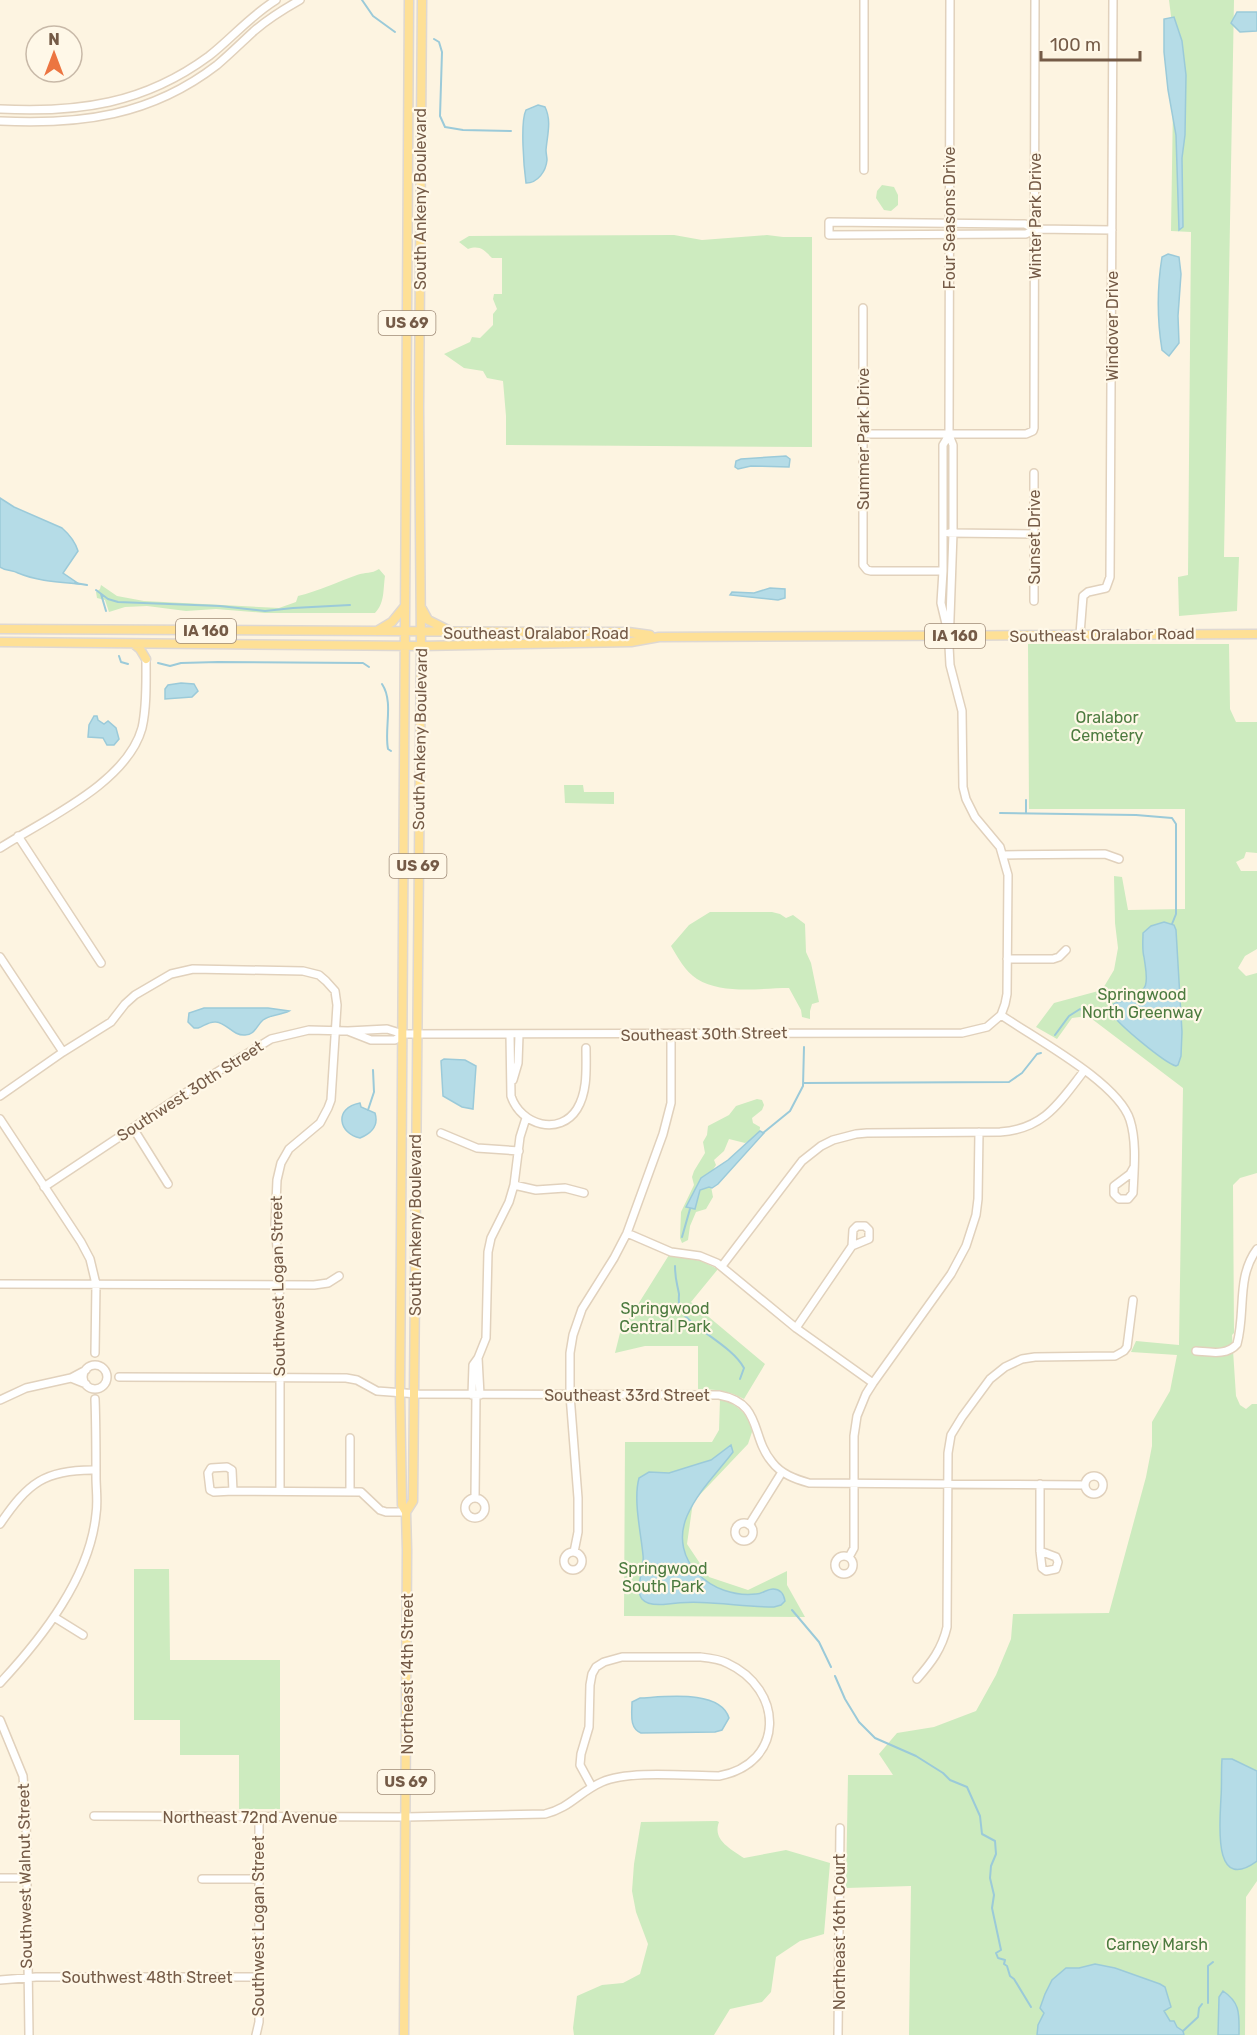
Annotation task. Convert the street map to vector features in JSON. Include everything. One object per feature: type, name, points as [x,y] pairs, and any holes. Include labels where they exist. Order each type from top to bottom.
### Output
[{"type":"main road","name":"South Ankeny Boulevard","points":[[407,1530],[406,1512],[402,1505],[400,1394],[403,1034],[413,646],[413,632],[405,606],[410,0]]},
{"type":"main road","name":"South Ankeny Boulevard","points":[[406,1512],[413,1501],[416,1035],[413,632],[421,605],[419,428],[422,0]]},
{"type":"main road","points":[[408,250],[420,251]]},
{"type":"main road","points":[[421,605],[428,620],[438,627],[454,632]]},
{"type":"main road","points":[[376,631],[392,622],[405,606]]},
{"type":"main road","name":"IA 160","points":[[0,629],[413,632]]},
{"type":"main road","name":"Southeast Oralabor Road","points":[[413,632],[628,632],[659,637]]},
{"type":"main road","name":"Southeast Oralabor Road","points":[[413,646],[631,642],[659,637],[805,635],[1039,637],[1080,634],[1257,634]]},
{"type":"main road","name":"IA 160","points":[[0,642],[413,646]]},
{"type":"main road","points":[[134,644],[146,659]]},
{"type":"main road","points":[[146,659],[150,651],[158,644]]},
{"type":"main road","name":"Northeast 14th Street","points":[[404,2035],[407,1530]]},
{"type":"street","points":[[0,109],[78,108],[110,103],[143,93],[194,67],[248,20],[276,0]]},
{"type":"street","points":[[0,121],[84,120],[147,104],[175,92],[207,72],[266,21],[300,0]]},
{"type":"street","points":[[864,0],[864,170]]},
{"type":"street","name":"Four Seasons Drive","points":[[949,636],[953,533],[953,445],[949,435],[950,0]]},
{"type":"street","name":"Winter Park Drive","points":[[949,435],[1026,435],[1033,431],[1035,417],[1035,0]]},
{"type":"street","name":"Windover Drive","points":[[1080,634],[1083,596],[1088,592],[1106,588],[1110,577],[1113,0]]},
{"type":"street","points":[[1035,229],[1026,234],[829,235],[830,222],[1025,224],[1035,229],[1112,230]]},
{"type":"street","name":"Summer Park Drive","points":[[863,308],[862,562],[864,568],[872,571],[943,571]]},
{"type":"street","points":[[863,434],[949,435]]},
{"type":"street","name":"Four Seasons Drive","points":[[949,435],[943,445],[941,603],[949,636]]},
{"type":"street","name":"Sunset Drive","points":[[1034,473],[1034,601]]},
{"type":"street","points":[[943,533],[1034,534]]},
{"type":"street","points":[[949,636],[950,665],[962,711],[965,795],[975,818],[995,839],[1003,855],[1008,875],[1007,994],[1000,1015],[1047,1043],[1115,1095],[1125,1108],[1132,1127],[1134,1167],[1133,1195],[1128,1199],[1119,1199],[1114,1194],[1114,1186],[1130,1174],[1134,1167]]},
{"type":"street","points":[[0,848],[102,784],[126,760],[138,738],[143,721],[146,659]]},
{"type":"street","points":[[18,836],[101,963]]},
{"type":"street","points":[[1003,855],[1105,854],[1119,859]]},
{"type":"street","points":[[1007,959],[1053,959],[1066,950]]},
{"type":"street","points":[[0,957],[63,1052]]},
{"type":"street","name":"Southwest Logan Street","points":[[0,1096],[111,1022],[135,995],[171,974],[185,970],[298,970],[319,975],[332,986],[338,1005],[331,1100],[320,1124],[290,1149],[281,1163],[277,1179],[275,1226],[279,1286],[280,1491]]},
{"type":"street","name":"Southeast 30th Street","points":[[403,1034],[962,1033],[987,1027],[1000,1015]]},
{"type":"street","name":"Southwest 30th Street","points":[[45,1187],[265,1042],[296,1032],[387,1029],[403,1034]]},
{"type":"street","name":"Southwest 30th Street","points":[[348,1031],[371,1040],[395,1041],[403,1034]]},
{"type":"street","points":[[510,1035],[511,1096],[514,1105],[526,1118],[538,1123],[556,1123],[573,1114],[583,1094],[586,1048]]},
{"type":"street","points":[[511,1085],[518,1063],[519,1035]]},
{"type":"street","points":[[574,1552],[578,1532],[578,1497],[570,1395],[570,1353],[577,1322],[586,1303],[627,1233],[668,1119],[672,1083],[671,1035]]},
{"type":"street","points":[[723,1266],[795,1170],[811,1153],[832,1140],[856,1134],[1011,1131],[1033,1124],[1052,1111],[1084,1071]]},
{"type":"street","points":[[475,1498],[476,1395],[472,1369],[486,1338],[488,1252],[491,1238],[509,1202],[514,1185],[522,1127],[526,1118]]},
{"type":"street","points":[[0,1119],[86,1251],[96,1284],[95,1353],[99,1365],[105,1371],[119,1377]]},
{"type":"street","points":[[133,1128],[168,1184]]},
{"type":"street","points":[[849,1557],[854,1548],[854,1436],[857,1416],[873,1383],[951,1274],[966,1246],[976,1215],[978,1198],[979,1132]]},
{"type":"street","points":[[441,1133],[477,1148],[519,1151]]},
{"type":"street","points":[[514,1185],[536,1190],[565,1188],[584,1193]]},
{"type":"street","points":[[627,1233],[670,1251],[705,1258],[723,1266],[744,1287],[767,1302],[796,1328],[873,1383]]},
{"type":"street","points":[[796,1328],[852,1246]]},
{"type":"street","points":[[1196,1351],[1225,1352],[1233,1349],[1237,1344],[1245,1273],[1257,1249]]},
{"type":"street","points":[[0,1284],[279,1286],[324,1284],[339,1276]]},
{"type":"street","points":[[917,1679],[939,1650],[946,1627],[947,1484],[951,1435],[990,1379],[1005,1367],[1026,1358],[1118,1355],[1127,1347],[1133,1300]]},
{"type":"street","points":[[95,1353],[84,1377],[95,1399]]},
{"type":"street","points":[[0,1400],[26,1388],[71,1378],[99,1365]]},
{"type":"street","points":[[105,1371],[106,1380]]},
{"type":"street","points":[[0,1683],[26,1655],[54,1617],[78,1574],[90,1544],[96,1514],[95,1399],[106,1380],[119,1377]]},
{"type":"street","name":"Southeast 33rd Street","points":[[119,1377],[346,1378],[357,1380],[377,1391],[400,1394],[714,1395],[728,1397],[742,1405],[752,1417],[766,1454],[782,1472]]},
{"type":"street","points":[[71,1378],[99,1389]]},
{"type":"street","points":[[350,1438],[350,1491]]},
{"type":"street","points":[[233,1491],[233,1473],[230,1468],[211,1468],[208,1473],[210,1490],[214,1492],[362,1492],[380,1510],[406,1512]]},
{"type":"street","points":[[0,1524],[27,1490],[53,1474],[72,1470],[96,1470]]},
{"type":"street","points":[[749,1525],[782,1472],[809,1483],[1085,1485]]},
{"type":"street","points":[[1040,1484],[1040,1551]]},
{"type":"street","points":[[54,1617],[83,1635]]},
{"type":"street","name":"Northeast 72nd Avenue","points":[[94,1816],[406,1817],[545,1814],[560,1810],[592,1787],[614,1778],[719,1776],[743,1768],[762,1751],[767,1740],[769,1719],[767,1707],[756,1685],[727,1663],[700,1657],[622,1657],[604,1662],[596,1667],[592,1674],[589,1727],[581,1754],[580,1765],[592,1787]]},
{"type":"street","name":"Southwest Walnut Street","points":[[0,1720],[23,1776],[26,1816],[29,2035]]},
{"type":"street","name":"Southwest Logan Street","points":[[256,2035],[259,2022],[258,1817]]},
{"type":"street","name":"Northeast 16th Court","points":[[838,2035],[840,1828]]},
{"type":"street","points":[[0,1878],[27,1878]]},
{"type":"street","points":[[202,1879],[258,1879]]},
{"type":"street","name":"Southwest 48th Street","points":[[0,1980],[258,1977]]},
{"type":"green space","points":[[1169,0],[1234,0],[1224,557],[1239,557],[1237,611],[1179,616],[1178,577],[1188,575],[1191,232],[1171,231],[1174,40]]},
{"type":"green space","points":[[882,185],[894,187],[898,195],[898,205],[891,211],[884,210],[876,198],[877,191]]},
{"type":"green space","points":[[674,235],[702,240],[767,235],[812,237],[812,447],[506,445],[503,381],[487,378],[483,371],[464,368],[444,354],[470,342],[472,337],[480,338],[493,325],[493,314],[497,309],[493,299],[494,294],[502,294],[502,258],[492,258],[482,249],[468,249],[459,242],[469,236]]},
{"type":"green space","points":[[379,569],[385,576],[382,600],[375,613],[265,613],[216,609],[186,611],[147,606],[125,607],[109,612],[105,600],[97,598],[96,592],[101,585],[117,596],[144,601],[279,608],[296,602],[298,596]]},
{"type":"green space","points":[[1028,644],[1229,644],[1230,709],[1236,722],[1257,722],[1257,853],[1246,852],[1244,858],[1236,862],[1241,871],[1257,871],[1257,949],[1245,956],[1238,968],[1246,976],[1257,973],[1257,1173],[1240,1178],[1233,1185],[1234,1333],[1232,1335],[1236,1396],[1240,1405],[1246,1409],[1252,1404],[1257,1404],[1257,1881],[1246,1897],[1245,2035],[909,2035],[911,1886],[846,1888],[848,1775],[893,1775],[879,1754],[897,1733],[934,1727],[976,1711],[996,1675],[1011,1639],[1013,1614],[1109,1613],[1146,1477],[1152,1446],[1152,1422],[1170,1391],[1177,1355],[1131,1352],[1136,1341],[1179,1345],[1183,1088],[1088,1016],[1072,1018],[1057,1039],[1036,1027],[1054,1003],[1102,990],[1114,970],[1118,948],[1114,876],[1122,877],[1128,910],[1185,909],[1185,809],[1029,809]]},
{"type":"green space","points":[[564,785],[583,785],[584,792],[614,792],[614,804],[565,803]]},
{"type":"green space","points":[[710,912],[772,912],[786,918],[793,915],[805,924],[806,952],[811,963],[819,1002],[812,1004],[810,1019],[802,1017],[801,1010],[789,988],[730,989],[707,984],[689,972],[671,946],[689,925]]},
{"type":"green space","points":[[757,1099],[762,1100],[764,1105],[762,1110],[752,1118],[753,1123],[760,1127],[759,1136],[745,1143],[729,1139],[724,1151],[714,1160],[716,1165],[709,1176],[713,1197],[706,1209],[696,1212],[690,1226],[688,1240],[682,1243],[680,1238],[681,1212],[694,1185],[692,1177],[694,1171],[705,1153],[703,1142],[708,1126],[729,1115],[736,1106]]},
{"type":"green space","name":"Springwood Central Park","points":[[669,1255],[701,1261],[718,1269],[691,1302],[765,1364],[744,1399],[722,1391],[698,1389],[698,1346],[645,1346],[615,1353],[620,1333]]},
{"type":"green space","name":"Springwood South Park","points":[[720,1399],[741,1410],[753,1429],[748,1444],[693,1502],[687,1544],[709,1577],[748,1590],[787,1571],[787,1585],[805,1617],[624,1616],[625,1442],[712,1442],[719,1430]]},
{"type":"green space","points":[[134,1569],[169,1569],[170,1660],[280,1660],[280,1809],[239,1809],[239,1755],[180,1755],[180,1720],[134,1720]]},
{"type":"green space","points":[[641,1822],[719,1822],[720,1839],[744,1858],[786,1850],[830,1863],[824,1934],[800,1941],[776,1957],[771,1992],[762,2002],[730,2009],[714,2035],[574,2035],[577,1996],[602,1985],[623,1983],[640,1974],[648,1944],[636,1912],[632,1891]]},
{"type":"water","points":[[1237,12],[1257,12],[1257,31],[1240,32],[1231,23]]},
{"type":"water","points":[[1174,17],[1182,41],[1186,75],[1185,135],[1182,158],[1183,227],[1179,230],[1176,135],[1164,52],[1164,19]]},
{"type":"water","points":[[538,105],[545,107],[548,118],[547,160],[541,176],[526,183],[523,145],[524,116],[526,110]]},
{"type":"water","points":[[1168,254],[1179,257],[1181,274],[1179,343],[1169,356],[1162,350],[1158,304],[1162,257]]},
{"type":"water","points":[[786,456],[790,459],[789,467],[751,466],[738,469],[735,467],[736,461],[741,459]]},
{"type":"water","points":[[0,498],[14,507],[62,528],[67,533],[74,541],[78,551],[63,573],[79,584],[25,576],[0,567]]},
{"type":"water","points":[[770,588],[785,589],[785,598],[778,600],[730,595],[732,592],[754,593]]},
{"type":"water","points":[[194,684],[198,691],[192,697],[165,699],[165,689],[168,685]]},
{"type":"water","points":[[94,716],[97,716],[98,720],[104,724],[108,721],[116,728],[119,739],[114,745],[107,745],[103,738],[88,737],[89,725]]},
{"type":"water","points":[[1164,922],[1174,925],[1176,930],[1182,1032],[1181,1056],[1176,1066],[1141,1042],[1112,1013],[1114,1004],[1141,993],[1144,988],[1147,978],[1143,933],[1151,926]]},
{"type":"water","points":[[204,1008],[268,1008],[289,1011],[266,1018],[253,1032],[241,1035],[216,1022],[194,1028],[188,1022],[189,1013]]},
{"type":"water","points":[[444,1059],[465,1060],[476,1066],[473,1109],[462,1107],[443,1096],[441,1061]]},
{"type":"water","points":[[360,1103],[361,1107],[375,1113],[376,1122],[368,1134],[360,1138],[347,1132],[342,1121],[346,1110]]},
{"type":"water","points":[[760,1131],[764,1133],[718,1184],[712,1188],[700,1190],[695,1209],[686,1207],[701,1178],[728,1160]]},
{"type":"water","points":[[731,1445],[733,1452],[691,1507],[683,1532],[684,1548],[689,1562],[698,1574],[710,1583],[740,1594],[758,1594],[776,1589],[782,1593],[785,1601],[774,1607],[708,1603],[658,1605],[647,1603],[642,1599],[639,1589],[643,1560],[637,1506],[639,1478],[649,1472],[669,1473],[711,1460]]},
{"type":"water","points":[[676,1696],[703,1699],[715,1702],[724,1709],[729,1718],[722,1730],[715,1732],[641,1733],[635,1728],[632,1716],[632,1702],[640,1698]]},
{"type":"water","points":[[1222,1759],[1232,1759],[1257,1771],[1257,1861],[1242,1869],[1232,1868],[1226,1862],[1220,1837]]},
{"type":"water","points":[[1095,1964],[1115,1968],[1165,1987],[1171,2007],[1164,2011],[1184,2035],[1037,2035],[1038,2025],[1044,2013],[1040,2008],[1052,1980],[1066,1968]]},
{"type":"water","points":[[1223,1991],[1233,2000],[1238,2010],[1239,2035],[1218,2035],[1219,1997]]},
{"type":"waterway","points":[[362,0],[373,16],[395,32]]},
{"type":"waterway","points":[[434,39],[439,42],[442,52],[440,116],[445,127],[463,130],[511,131]]},
{"type":"waterway","points":[[75,583],[87,585]]},
{"type":"waterway","points":[[96,590],[108,599],[118,602],[220,606],[265,611],[350,605]]},
{"type":"waterway","points":[[101,594],[106,611]]},
{"type":"waterway","points":[[119,656],[121,662],[128,664]]},
{"type":"waterway","points":[[158,663],[170,666],[181,663],[218,662],[363,663],[369,667]]},
{"type":"waterway","points":[[382,684],[386,691],[387,741],[388,749],[391,751]]},
{"type":"waterway","points":[[1026,800],[1026,812]]},
{"type":"waterway","points":[[1000,813],[1136,815],[1172,818],[1176,824],[1176,914],[1172,924]]},
{"type":"waterway","points":[[1055,1035],[1069,1016],[1080,1009],[1083,1011]]},
{"type":"waterway","points":[[763,1133],[790,1111],[803,1086],[804,1047]]},
{"type":"waterway","points":[[804,1083],[1009,1082],[1022,1073],[1037,1054],[1041,1053]]},
{"type":"waterway","points":[[368,1110],[374,1092],[373,1070]]},
{"type":"waterway","points":[[682,1237],[690,1209]]},
{"type":"waterway","points":[[675,1266],[680,1308],[692,1322],[738,1359],[744,1368],[740,1379]]},
{"type":"waterway","points":[[792,1610],[819,1642],[831,1667]]},
{"type":"waterway","points":[[835,1676],[859,1722],[875,1738],[916,1756],[950,1780],[967,1787],[980,1816],[982,1834],[995,1841],[996,1854],[991,1866],[990,1878],[994,1895],[992,1908],[1001,1950],[996,1953],[998,1958],[1005,1960],[1004,1964],[1010,1976],[1031,2007]]},
{"type":"waterway","points":[[1208,2003],[1208,1966],[1213,1962]]},
{"type":"waterway","points":[[1183,2031],[1198,2017],[1202,2004]]},
{"type":"park label","name":"Oralabor Cemetery","points":[[1107,726]]},
{"type":"park label","name":"Springwood North Greenway","points":[[1142,1003]]},
{"type":"park label","name":"Carney Marsh","points":[[1157,1944]]}]
